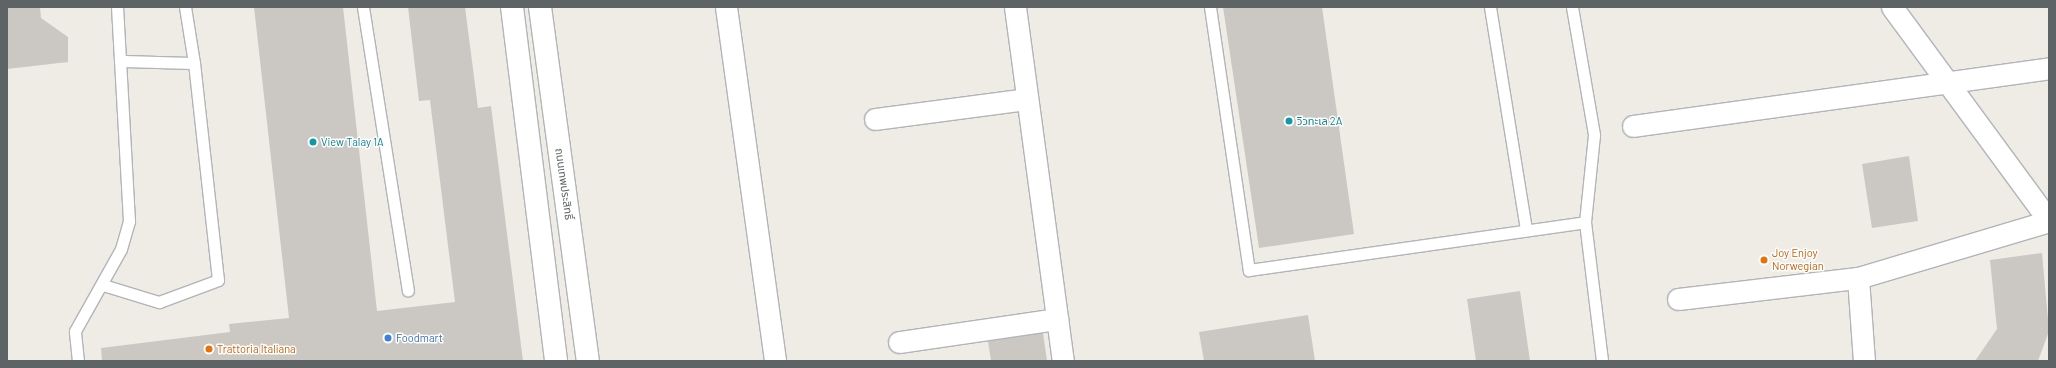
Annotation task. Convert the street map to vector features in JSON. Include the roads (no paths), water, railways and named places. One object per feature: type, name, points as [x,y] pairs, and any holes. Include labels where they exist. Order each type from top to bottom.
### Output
[{"type":"main road","points":[[512,7],[556,361]]},
{"type":"main road","name":"ถนนเทพประสิทธิ์","points":[[540,7],[588,361]]},
{"type":"street","points":[[726,7],[775,361]]},
{"type":"street","points":[[1015,7],[1026,99],[1063,361]]},
{"type":"street","points":[[1678,299],[1858,278],[2049,221],[1944,81],[1892,7]]},
{"type":"street","points":[[1633,126],[1944,81],[2049,68]]},
{"type":"street","points":[[875,119],[1026,99]]},
{"type":"street","points":[[1858,278],[1864,361]]},
{"type":"street","points":[[899,342],[1057,319]]},
{"type":"lane","points":[[78,361],[75,331],[103,284],[121,249],[129,221],[117,7]]},
{"type":"lane","points":[[103,284],[159,302],[218,280],[194,63],[185,7]]},
{"type":"lane","points":[[363,7],[408,290]]},
{"type":"lane","points":[[1210,7],[1249,270],[1585,222]]},
{"type":"lane","points":[[1490,7],[1526,230]]},
{"type":"lane","points":[[1572,7],[1594,135],[1585,222],[1602,361]]},
{"type":"lane","points":[[121,61],[194,63]]},
{"type":"place","name":"วิวทะเล 2A","points":[[1289,121]]},
{"type":"place","name":"View Talay 1A","points":[[313,142]]},
{"type":"place","name":"Joy Enjoy Norwegian","points":[[1764,260]]},
{"type":"place","name":"Foodmart","points":[[388,338]]},
{"type":"place","name":"Trattoria Italiana","points":[[209,349]]}]
